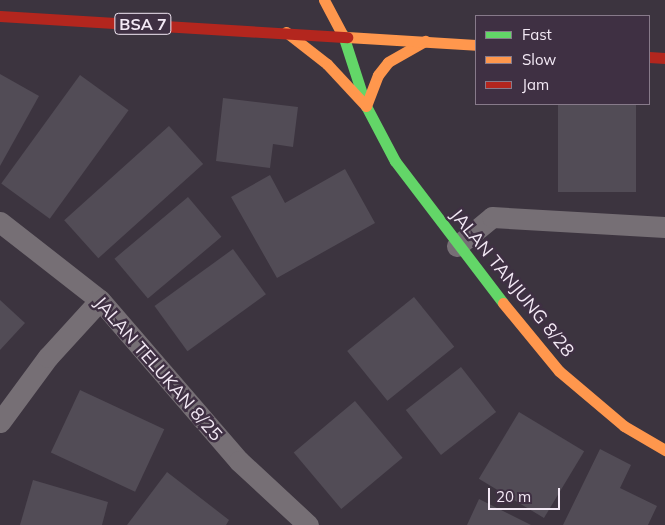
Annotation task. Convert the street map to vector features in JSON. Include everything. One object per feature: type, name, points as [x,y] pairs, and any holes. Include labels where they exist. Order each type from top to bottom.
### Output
[{"type":"main road","points":[[324,0],[343,35],[366,106]]},
{"type":"main road","name":"BSA 7","points":[[0,16],[343,35],[475,45]]},
{"type":"main road","points":[[286,32],[327,64],[366,106]]},
{"type":"main road","points":[[366,106],[378,75],[388,62],[405,50],[425,41]]},
{"type":"main road","points":[[650,57],[665,58]]},
{"type":"main road","name":"JALAN TANJUNG 8/28","points":[[366,106],[395,161],[457,246],[559,371],[624,426],[665,450]]},
{"type":"street","points":[[457,246],[492,218],[665,227]]},
{"type":"street","name":"JALAN TELUKAN 8/25","points":[[0,222],[100,300],[239,461],[308,525]]},
{"type":"street","points":[[0,422],[48,356],[100,300]]},
{"type":"building","points":[[0,74],[39,96],[0,166]]},
{"type":"building","points":[[80,75],[129,110],[50,219],[1,183]]},
{"type":"building","points":[[223,98],[298,107],[293,147],[273,144],[270,168],[216,161]]},
{"type":"building","points":[[558,105],[636,105],[636,192],[558,192]]},
{"type":"building","points":[[169,126],[203,164],[98,258],[64,220]]},
{"type":"building","points":[[345,169],[375,223],[277,278],[231,197],[270,175],[285,203]]},
{"type":"building","points":[[188,197],[221,237],[148,299],[114,259]]},
{"type":"building","points":[[233,249],[266,294],[187,351],[155,306]]},
{"type":"building","points":[[414,297],[454,347],[387,401],[347,351]]},
{"type":"building","points":[[0,300],[25,323],[0,350]]},
{"type":"building","points":[[461,367],[496,412],[441,455],[406,410]]},
{"type":"building","points":[[80,390],[164,429],[135,492],[51,453]]},
{"type":"building","points":[[355,401],[403,458],[341,509],[294,452]]},
{"type":"building","points":[[519,412],[584,451],[544,518],[479,479]]},
{"type":"building","points":[[600,449],[631,465],[620,488],[657,506],[648,525],[563,525]]},
{"type":"building","points":[[167,472],[229,520],[226,525],[127,525]]},
{"type":"building","points":[[33,480],[108,502],[102,525],[20,525]]},
{"type":"building","points":[[479,499],[531,525],[467,525]]},
{"type":"traffic: fast","points":[[343,35],[366,106],[395,161],[503,303]]},
{"type":"traffic: slow","points":[[324,0],[343,35]]},
{"type":"traffic: slow","points":[[286,32],[327,64],[366,106],[378,75],[388,62],[425,41]]},
{"type":"traffic: slow","points":[[347,37],[475,45]]},
{"type":"traffic: slow","points":[[503,303],[559,371],[624,426],[665,450]]},
{"type":"traffic: jam","points":[[0,16],[347,37]]},
{"type":"traffic: jam","points":[[650,57],[665,58]]}]
